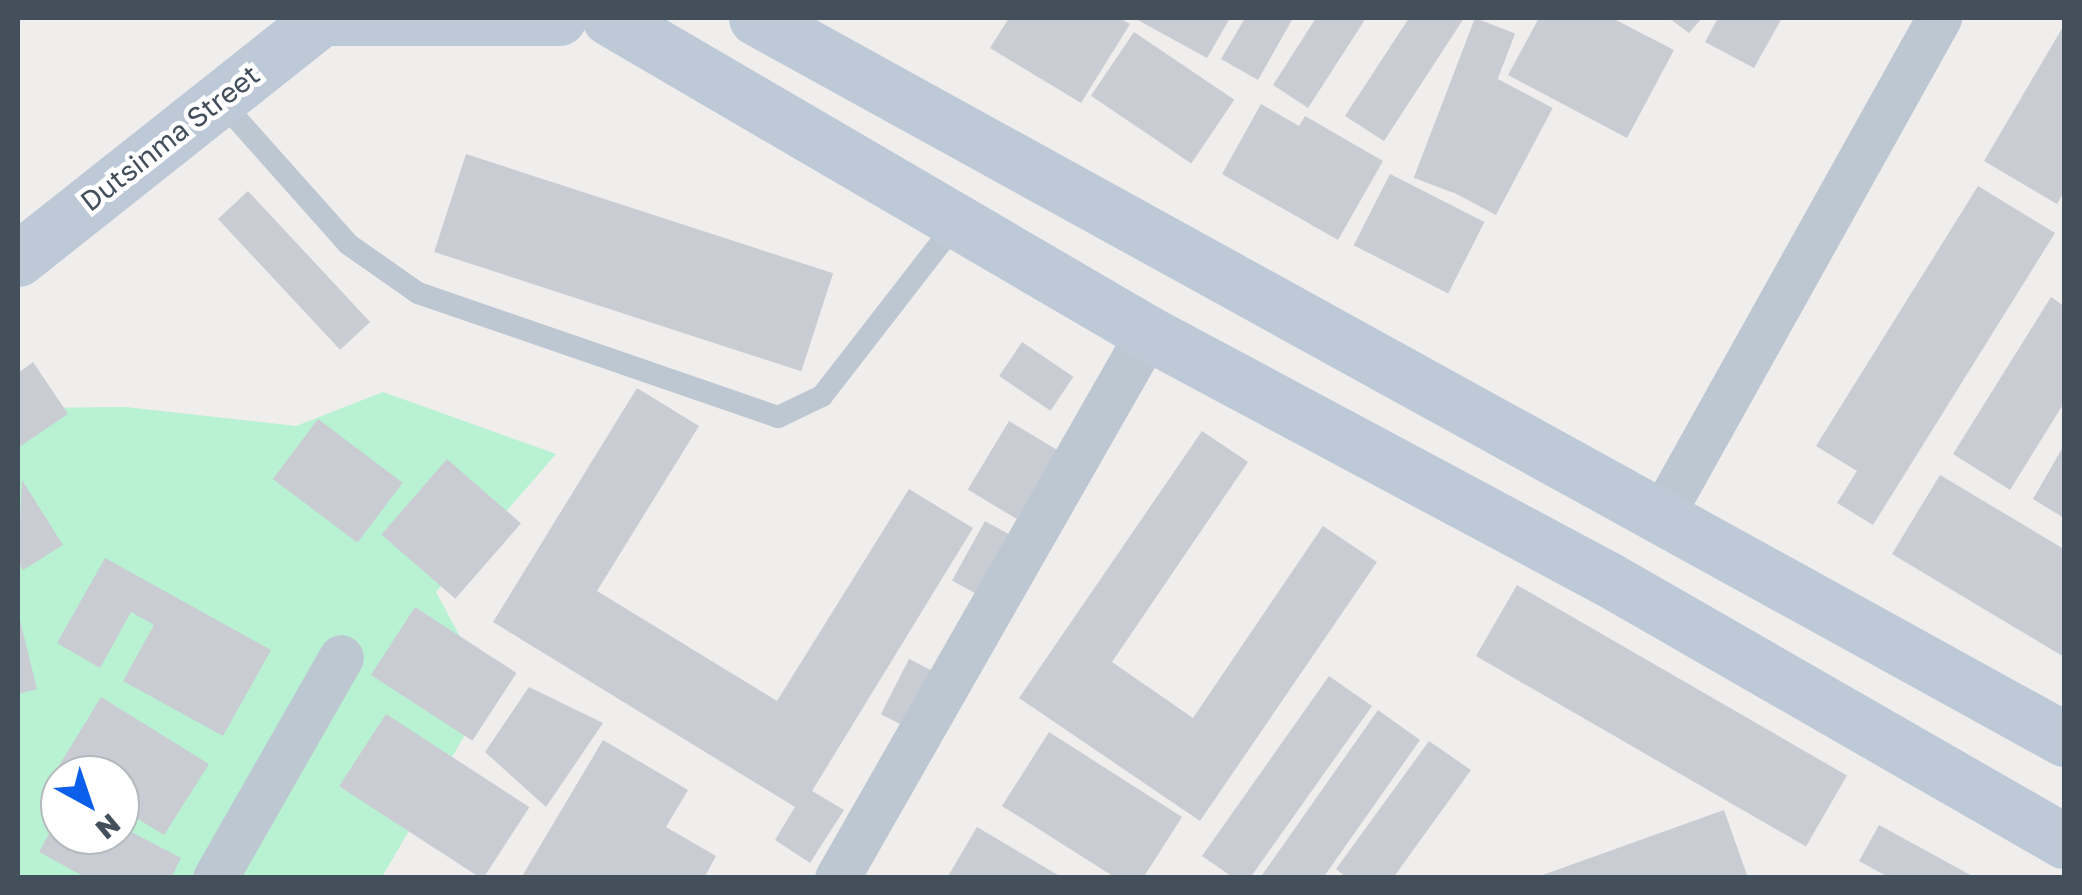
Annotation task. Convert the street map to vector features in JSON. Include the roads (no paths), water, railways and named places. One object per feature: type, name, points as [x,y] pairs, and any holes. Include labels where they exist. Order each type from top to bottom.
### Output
[{"type":"street","points":[[319,19],[559,18]]},
{"type":"street","points":[[608,18],[1148,333],[1608,579],[2064,840]]},
{"type":"street","points":[[756,18],[1664,511],[2064,739]]},
{"type":"street","points":[[1664,511],[1939,18]]},
{"type":"street","name":"Dutsinma Street","points":[[18,258],[319,19]]},
{"type":"street","points":[[837,878],[1148,333]]},
{"type":"street","points":[[214,878],[342,657]]},
{"type":"lane","points":[[219,99],[348,244],[418,293],[778,417],[822,396],[957,222]]}]
